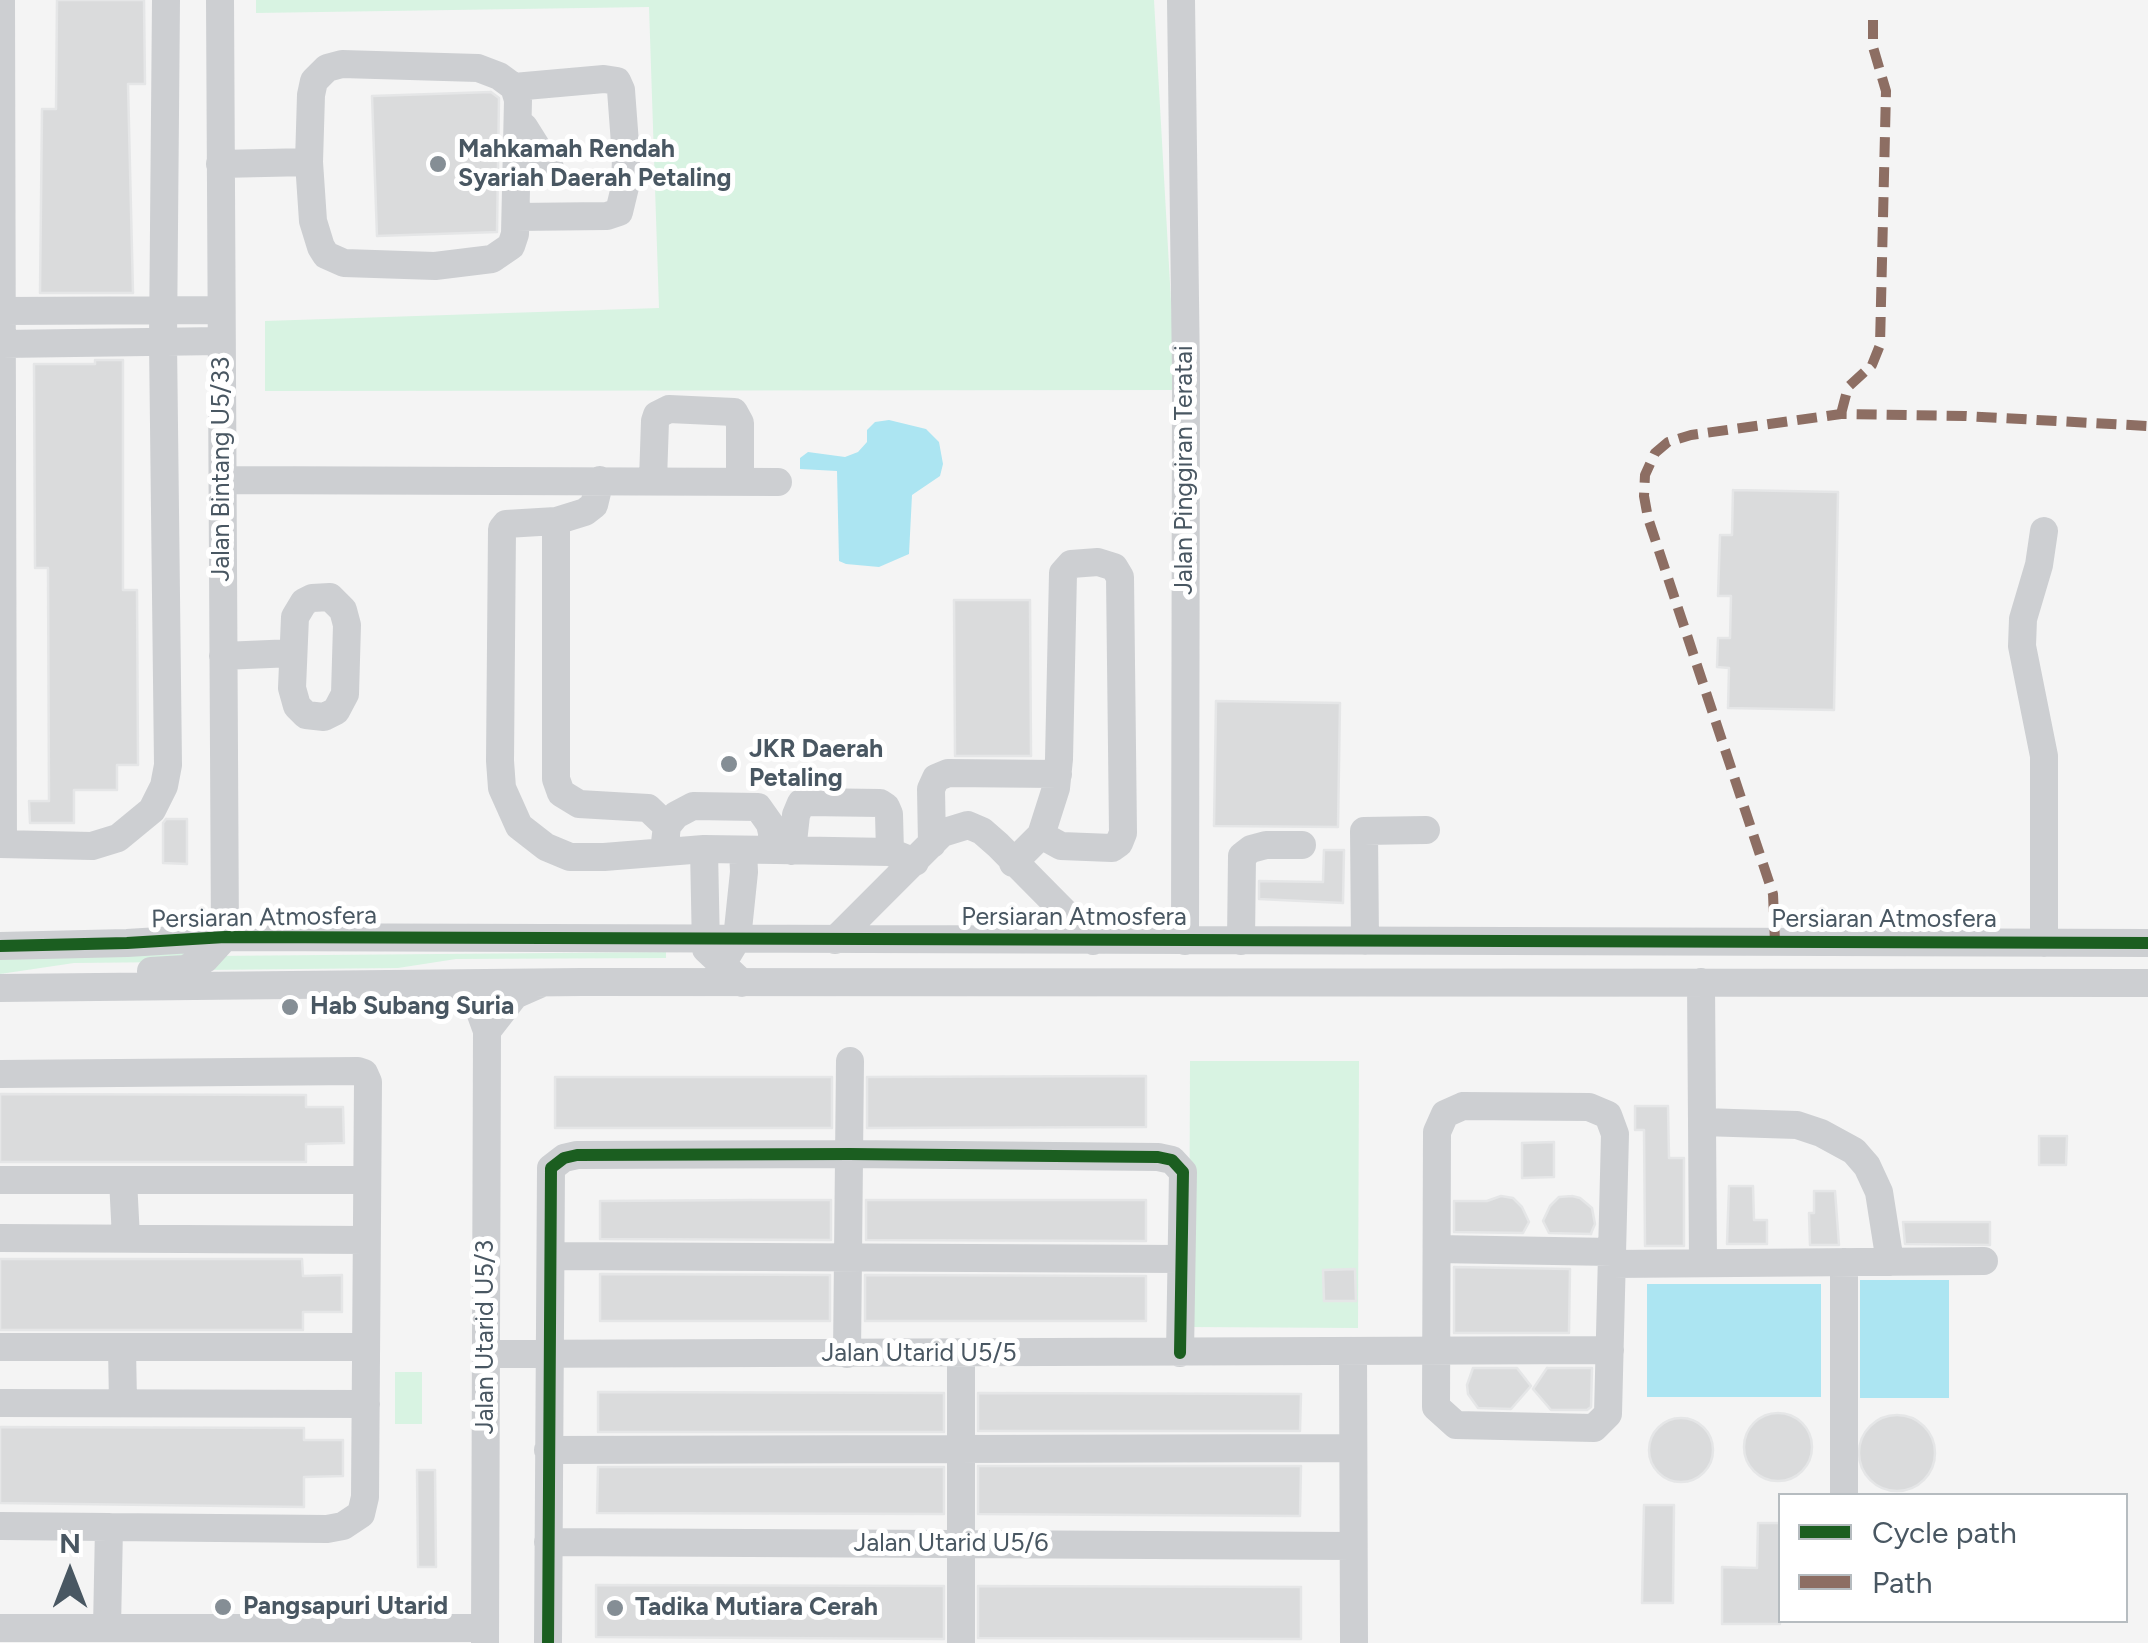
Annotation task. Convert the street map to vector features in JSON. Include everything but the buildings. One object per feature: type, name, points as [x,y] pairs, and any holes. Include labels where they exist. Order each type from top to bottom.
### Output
[{"type":"street","points":[[1,0],[2,844],[92,846],[118,838],[152,810],[164,786],[168,765],[163,342],[166,0]]},
{"type":"street","name":"Jalan Bintang U5/33","points":[[220,0],[226,937]]},
{"type":"street","name":"Jalan Pinggiran Teratai","points":[[1181,0],[1186,373],[1185,940]]},
{"type":"street","points":[[342,64],[478,68],[514,87],[518,100],[516,218],[510,246],[492,259],[436,266],[344,263],[326,255],[314,222],[310,162],[311,95],[314,81],[327,68],[342,64]]},
{"type":"street","points":[[514,87],[617,81],[626,157],[626,187],[619,212],[607,216],[516,218]]},
{"type":"street","points":[[518,124],[551,170]]},
{"type":"street","points":[[220,164],[310,162]]},
{"type":"street","points":[[2,311],[221,310]]},
{"type":"street","points":[[2,344],[221,341]]},
{"type":"street","points":[[653,480],[655,421],[657,415],[669,408],[734,412],[740,424],[740,480]]},
{"type":"street","points":[[222,480],[778,482]]},
{"type":"street","points":[[600,480],[594,506],[585,512],[556,521],[506,524],[502,529],[500,760],[506,804],[518,826],[546,847],[570,857],[604,858],[666,838],[704,850],[912,853]]},
{"type":"street","points":[[556,521],[556,779],[561,793],[578,804],[648,808],[666,838]]},
{"type":"street","points":[[2044,532],[2023,619],[2022,646],[2044,756],[2044,943]]},
{"type":"street","points":[[1013,863],[1040,835],[1052,805],[1058,774],[1064,573],[1071,564],[1098,562],[1114,567],[1120,577],[1124,833],[1112,848],[1061,846],[1040,835]]},
{"type":"street","points":[[223,656],[293,653]]},
{"type":"street","points":[[912,853],[936,778],[948,773],[1058,774]]},
{"type":"street","points":[[784,850],[801,803],[880,803],[912,853]]},
{"type":"street","points":[[666,838],[676,815],[693,806],[758,807],[784,850]]},
{"type":"street","points":[[835,940],[912,853],[942,833],[968,825],[982,831],[1092,940]]},
{"type":"street","points":[[1365,941],[1364,831],[1426,830]]},
{"type":"street","points":[[1241,940],[1242,856],[1266,845],[1302,845]]},
{"type":"street","points":[[704,850],[706,949],[742,983]]},
{"type":"street","points":[[698,983],[737,940],[743,850]]},
{"type":"street","points":[[29,988],[90,975],[185,969],[205,959],[226,937]]},
{"type":"street","name":"Persiaran Atmosfera","points":[[0,946],[127,944],[226,937],[2148,943]]},
{"type":"street","points":[[1701,982],[1703,1263]]},
{"type":"street","points":[[0,988],[698,983],[2148,983]]},
{"type":"street","points":[[431,984],[460,992],[479,1008],[487,1031]]},
{"type":"street","points":[[487,1031],[515,995],[542,984]]},
{"type":"street","name":"Jalan Utarid U5/3","points":[[485,1635],[487,1031]]},
{"type":"street","points":[[847,1354],[850,1061]]},
{"type":"street","points":[[0,1074],[361,1072],[368,1082],[365,1497],[360,1514],[343,1526],[327,1529],[0,1526]]},
{"type":"street","points":[[1463,1106],[1589,1107],[1608,1115],[1615,1134],[1608,1414],[1594,1428],[1456,1425],[1436,1408],[1436,1249],[1436,1132],[1444,1114],[1463,1106]]},
{"type":"street","points":[[1702,1122],[1796,1125],[1854,1150],[1879,1192],[1890,1262]]},
{"type":"street","points":[[548,1643],[551,1168],[564,1158],[849,1154],[1172,1160],[1183,1172],[1180,1352]]},
{"type":"street","points":[[0,1180],[367,1180]]},
{"type":"street","points":[[123,1180],[126,1238]]},
{"type":"street","points":[[0,1238],[366,1240]]},
{"type":"street","points":[[1436,1249],[1703,1263],[1984,1261]]},
{"type":"street","points":[[551,1256],[1181,1259]]},
{"type":"street","points":[[1844,1262],[1844,1493]]},
{"type":"street","points":[[0,1347],[366,1347]]},
{"type":"street","points":[[122,1347],[123,1403]]},
{"type":"street","name":"Jalan Utarid U5/5","points":[[485,1354],[1610,1350]]},
{"type":"street","points":[[1353,1351],[1354,1643]]},
{"type":"street","points":[[961,1354],[961,1643]]},
{"type":"street","points":[[0,1402],[366,1404]]},
{"type":"street","points":[[548,1450],[1353,1448]]},
{"type":"street","points":[[108,1527],[108,1628]]},
{"type":"street","name":"Jalan Utarid U5/6","points":[[548,1542],[1353,1546]]},
{"type":"street","points":[[0,1628],[46,1635],[108,1628],[485,1635]]},
{"type":"green space","points":[[256,0],[1154,0],[1176,390],[265,391],[265,321],[659,308],[649,7],[256,13]]},
{"type":"green space","points":[[666,952],[666,958],[456,959],[398,968],[200,970],[211,956]]},
{"type":"green space","points":[[187,953],[174,962],[74,963],[0,974],[0,955]]},
{"type":"green space","points":[[1190,1061],[1359,1061],[1358,1328],[1189,1327]]},
{"type":"green space","points":[[395,1372],[422,1372],[422,1424],[395,1424]]},
{"type":"water","points":[[889,420],[926,429],[939,442],[943,464],[940,476],[912,495],[909,554],[879,567],[846,564],[839,561],[837,471],[800,469],[800,458],[808,452],[845,457],[858,452],[867,442],[867,430],[875,422]]},
{"type":"water","points":[[1860,1280],[1949,1280],[1949,1398],[1860,1398]]},
{"type":"water","points":[[1647,1284],[1821,1284],[1821,1397],[1647,1397]]},
{"type":"marked path","points":[[1841,414],[1848,387],[1872,365],[1880,345],[1886,91],[1873,47],[1873,20]]},
{"type":"marked path","points":[[1775,942],[1773,894],[1648,518],[1645,475],[1655,453],[1668,442],[1691,435],[1841,414],[2148,426]]},
{"type":"cycle path","points":[[0,946],[225,937],[2148,943]]},
{"type":"cycle path","points":[[548,1643],[551,1168],[564,1158],[849,1154],[1172,1160],[1183,1172],[1180,1353]]},
{"type":"place","name":"Mahkamah Rendah Syariah Daerah Petaling","points":[[438,164]]},
{"type":"place","name":"JKR Daerah Petaling","points":[[729,764]]},
{"type":"place","name":"Hab Subang Suria","points":[[290,1007]]},
{"type":"place","name":"Pangsapuri Utarid","points":[[223,1607]]},
{"type":"place","name":"Tadika Mutiara Cerah","points":[[615,1608]]}]
